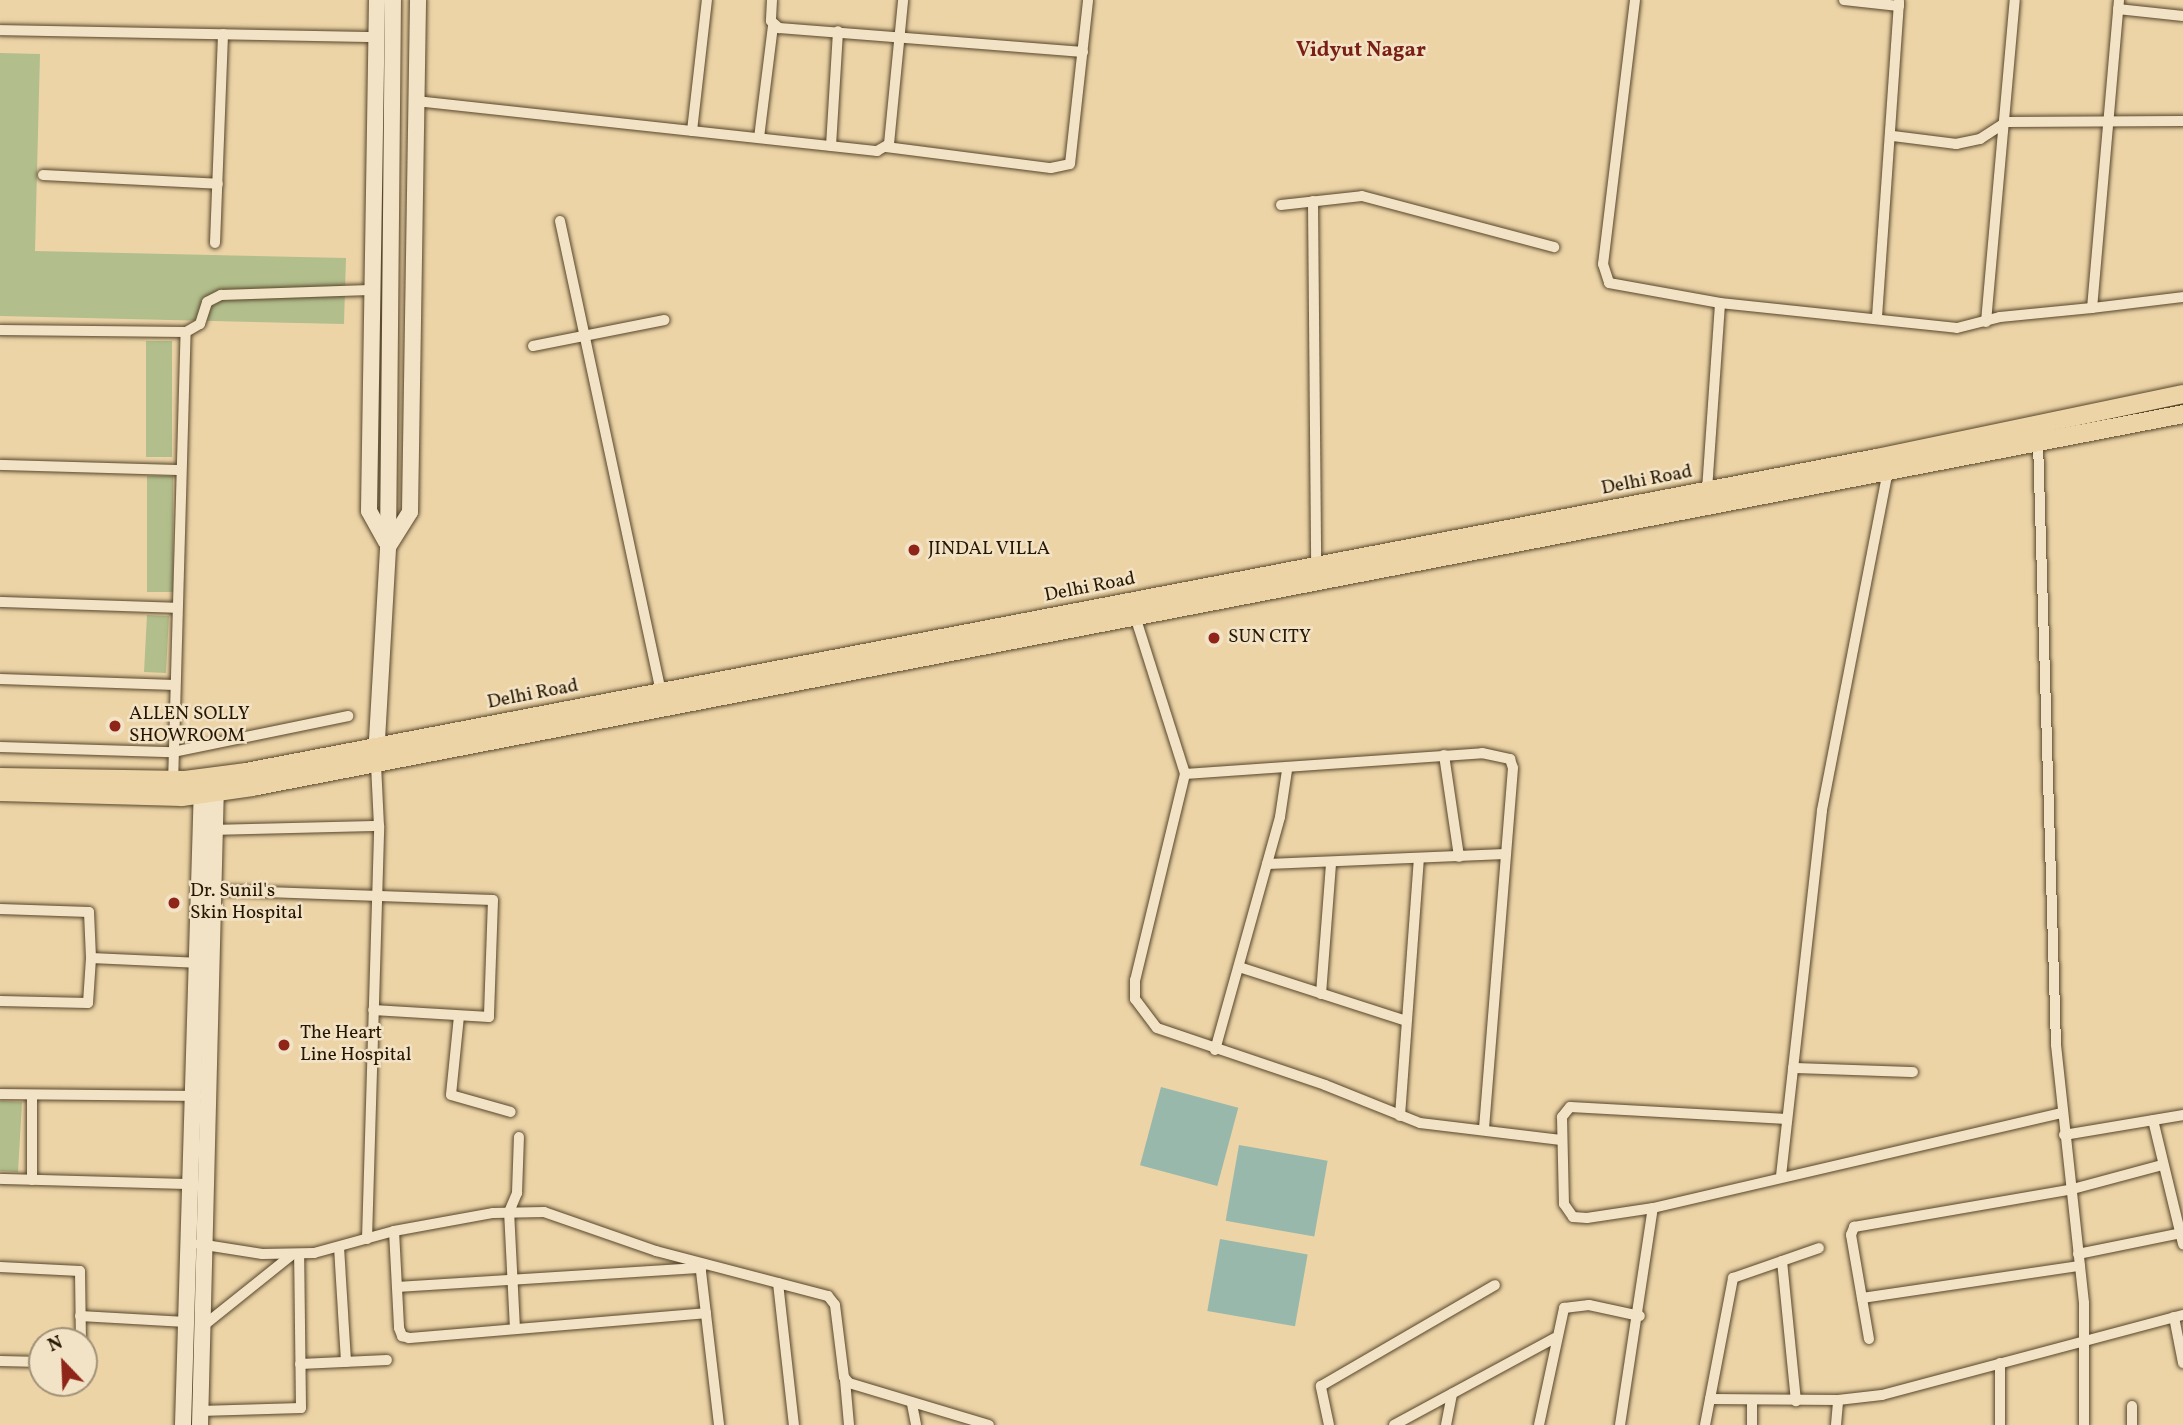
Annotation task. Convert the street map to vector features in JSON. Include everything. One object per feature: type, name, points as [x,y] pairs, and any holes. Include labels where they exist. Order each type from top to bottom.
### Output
[{"type":"main road","points":[[377,0],[370,290],[369,511],[388,547]]},
{"type":"main road","points":[[376,755],[388,547],[393,0]]},
{"type":"main road","points":[[388,547],[410,512],[418,0]]},
{"type":"main road","name":"Delhi Road","points":[[376,755],[661,692],[1133,610],[1316,565],[2183,394]]},
{"type":"main road","name":"Delhi Road","points":[[0,792],[172,789],[208,785],[1133,610],[1888,472],[2183,414]]},
{"type":"main road","name":"Delhi Road","points":[[0,776],[172,789]]},
{"type":"main road","points":[[206,890],[215,830],[208,785]]},
{"type":"main road","points":[[183,1425],[186,1322],[197,1244],[208,785]]},
{"type":"main road","points":[[200,1418],[203,1326],[191,1184],[202,1095]]},
{"type":"street","points":[[692,131],[707,0]]},
{"type":"street","points":[[759,138],[773,25],[772,0]]},
{"type":"street","points":[[886,147],[903,0]]},
{"type":"street","points":[[416,101],[877,151],[886,147],[1051,168],[1070,164],[1088,0]]},
{"type":"street","points":[[1635,0],[1604,274],[1617,288],[1720,303],[1877,317],[1957,328],[2183,296]]},
{"type":"street","points":[[1844,0],[1899,3],[1893,136],[1877,317]]},
{"type":"street","points":[[1986,322],[2015,0]]},
{"type":"street","points":[[2092,308],[2118,5],[2183,16]]},
{"type":"street","points":[[773,25],[1083,52]]},
{"type":"street","points":[[0,30],[376,37]]},
{"type":"street","points":[[831,146],[838,31]]},
{"type":"street","points":[[215,243],[223,34]]},
{"type":"street","points":[[1893,136],[1966,143],[2006,122],[2109,119],[2183,121]]},
{"type":"street","points":[[43,175],[218,184]]},
{"type":"street","points":[[1281,205],[1351,195],[1386,200],[1554,247]]},
{"type":"street","points":[[1313,201],[1316,565]]},
{"type":"street","points":[[560,220],[587,335],[661,692]]},
{"type":"street","points":[[0,330],[186,332],[200,324],[207,302],[221,295],[370,290]]},
{"type":"street","points":[[1707,490],[1720,303]]},
{"type":"street","points":[[533,346],[664,320]]},
{"type":"street","points":[[172,789],[186,332]]},
{"type":"street","points":[[2038,442],[2055,1021],[2069,1190],[2087,1339],[2084,1425]]},
{"type":"street","points":[[0,465],[181,470]]},
{"type":"street","points":[[1781,1176],[1822,810],[1888,472]]},
{"type":"street","points":[[0,602],[177,608]]},
{"type":"street","points":[[1133,610],[1185,774],[1135,980],[1135,999],[1157,1028],[1215,1050],[1325,1084],[1400,1116],[1434,1126],[1561,1140]]},
{"type":"street","points":[[0,679],[175,685]]},
{"type":"street","points":[[0,747],[173,752],[348,716]]},
{"type":"street","points":[[1185,774],[1287,770],[1482,753],[1510,759],[1506,854],[1484,1130]]},
{"type":"street","points":[[367,1239],[379,826],[376,755]]},
{"type":"street","points":[[1444,755],[1459,857]]},
{"type":"street","points":[[1215,1050],[1267,864],[1287,770]]},
{"type":"street","points":[[215,830],[379,826]]},
{"type":"street","points":[[1267,864],[1331,864],[1506,854]]},
{"type":"street","points":[[1400,1116],[1419,859]]},
{"type":"street","points":[[1321,994],[1331,864]]},
{"type":"street","points":[[206,890],[494,901],[491,1014],[483,1018],[373,1010]]},
{"type":"street","points":[[0,909],[89,912],[92,958],[88,1003],[0,1001]]},
{"type":"street","points":[[92,958],[204,963]]},
{"type":"street","points":[[1239,967],[1406,1021]]},
{"type":"street","points":[[459,1016],[451,1095],[511,1112]]},
{"type":"street","points":[[1793,1068],[1913,1072]]},
{"type":"street","points":[[0,1094],[202,1095]]},
{"type":"street","points":[[32,1095],[32,1180]]},
{"type":"street","points":[[1787,1119],[1570,1107],[1563,1112],[1561,1140],[1564,1205],[1573,1217],[1653,1208],[1781,1176],[2062,1113]]},
{"type":"street","points":[[2064,1135],[2183,1115]]},
{"type":"street","points":[[2078,1254],[2182,1238],[2162,1166],[2154,1120]]},
{"type":"street","points":[[515,1329],[509,1212],[517,1193],[519,1137]]},
{"type":"street","points":[[1869,1339],[1851,1235],[1858,1225],[2069,1190],[2162,1166]]},
{"type":"street","points":[[0,1179],[191,1184]]},
{"type":"street","points":[[2170,1195],[2183,1192]]},
{"type":"street","points":[[1620,1425],[1640,1316],[1653,1208]]},
{"type":"street","points":[[197,1244],[296,1254],[339,1247],[394,1231],[509,1212],[544,1212],[700,1266],[778,1283],[833,1300],[849,1425]]},
{"type":"street","points":[[394,1231],[402,1336],[706,1313]]},
{"type":"street","points":[[339,1247],[346,1362]]},
{"type":"street","points":[[1704,1425],[1733,1278],[1819,1248]]},
{"type":"street","points":[[203,1326],[296,1254]]},
{"type":"street","points":[[200,1418],[300,1409],[296,1254]]},
{"type":"street","points":[[1782,1261],[1796,1401]]},
{"type":"street","points":[[398,1287],[700,1266]]},
{"type":"street","points":[[700,1266],[719,1425]]},
{"type":"street","points":[[1862,1298],[2080,1266]]},
{"type":"street","points":[[0,1267],[80,1271],[80,1327]]},
{"type":"street","points":[[778,1283],[794,1425]]},
{"type":"street","points":[[1329,1425],[1321,1385],[1495,1285]]},
{"type":"street","points":[[1539,1425],[1562,1311],[1572,1304],[1640,1316]]},
{"type":"street","points":[[1710,1399],[1752,1402],[1838,1400],[1910,1391],[2000,1363],[2178,1316],[2183,1363]]},
{"type":"street","points":[[80,1317],[186,1322]]},
{"type":"street","points":[[1394,1425],[1555,1338]]},
{"type":"street","points":[[0,1360],[28,1361]]},
{"type":"street","points":[[300,1364],[387,1360]]},
{"type":"street","points":[[2000,1363],[2000,1425]]},
{"type":"street","points":[[845,1380],[912,1404],[989,1425]]},
{"type":"street","points":[[1446,1425],[1452,1394]]},
{"type":"street","points":[[1836,1425],[1838,1400]]},
{"type":"street","points":[[1752,1402],[1752,1425]]},
{"type":"street","points":[[912,1404],[916,1425]]},
{"type":"street","points":[[2132,1406],[2132,1425]]},
{"type":"green space","points":[[0,53],[40,54],[35,251],[346,258],[344,324],[0,316]]},
{"type":"green space","points":[[146,341],[172,341],[172,457],[146,457]]},
{"type":"green space","points":[[147,476],[173,476],[173,592],[147,592]]},
{"type":"green space","points":[[147,615],[169,616],[166,673],[144,672]]},
{"type":"green space","points":[[0,1101],[22,1102],[18,1172],[0,1171]]},
{"type":"shaded area","points":[[1161,1087],[1238,1108],[1217,1186],[1140,1165]]},
{"type":"shaded area","points":[[1239,1145],[1328,1161],[1314,1236],[1226,1221]]},
{"type":"shaded area","points":[[1220,1239],[1308,1254],[1295,1326],[1207,1311]]},
{"type":"place","name":"JINDAL VILLA","points":[[914,550]]},
{"type":"place","name":"SUN CITY","points":[[1214,638]]},
{"type":"place","name":"ALLEN SOLLY SHOWROOM","points":[[115,726]]},
{"type":"place","name":"Dr. Sunil's Skin Hospital","points":[[174,903]]},
{"type":"place","name":"The Heart Line Hospital","points":[[284,1045]]},
{"type":"district","name":"Vidyut Nagar","points":[[1361,51]]}]
